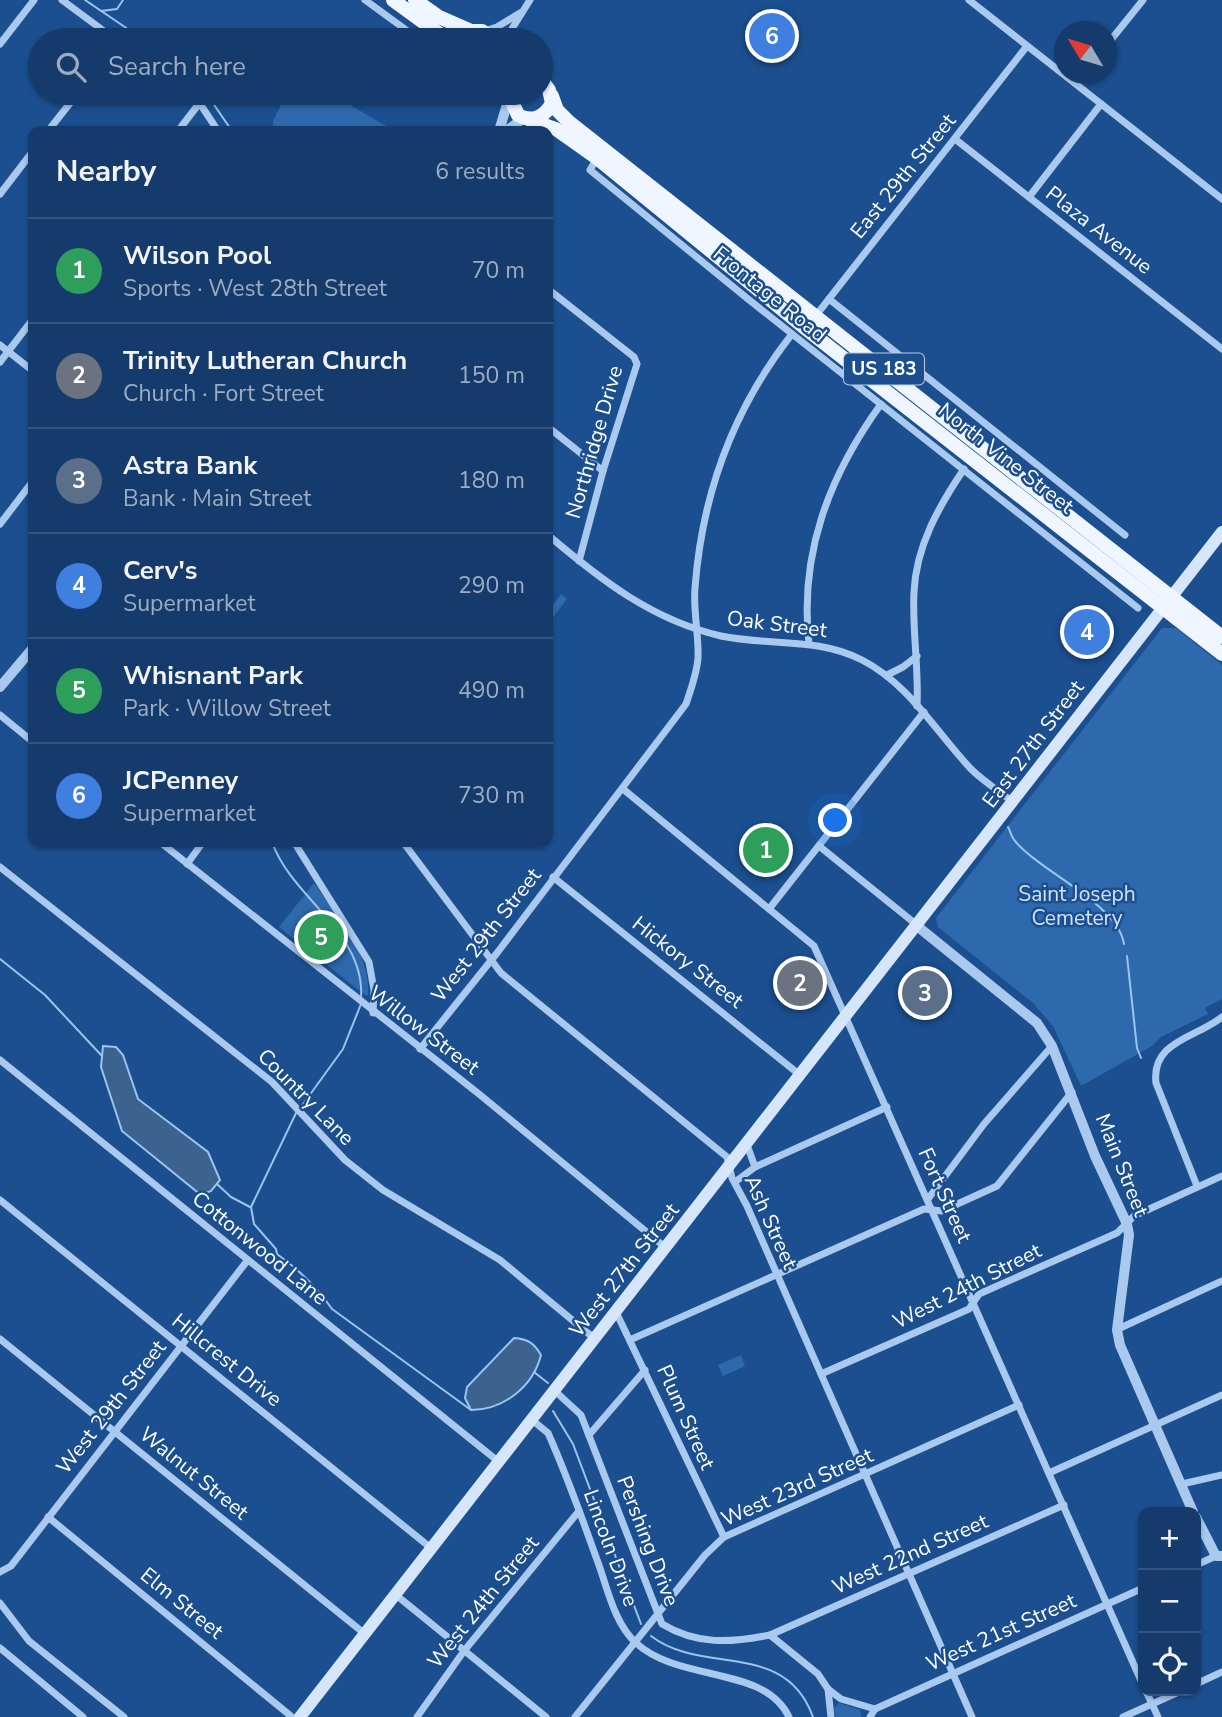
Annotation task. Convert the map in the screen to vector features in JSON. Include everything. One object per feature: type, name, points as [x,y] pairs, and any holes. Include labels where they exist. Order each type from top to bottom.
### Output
[{"type":"main road","points":[[393,0],[432,28]]},
{"type":"main road","points":[[415,0],[439,18],[468,28]]},
{"type":"main road","name":"North Vine Street","points":[[553,99],[557,110],[569,122],[815,316],[1167,602],[1222,654]]},
{"type":"main road","points":[[512,105],[514,111],[527,119],[547,111],[549,105]]},
{"type":"main road","name":"North Vine Street","points":[[527,119],[547,126]]},
{"type":"main road","name":"North Vine Street","points":[[553,128],[597,159],[798,331],[1167,602],[1222,637]]},
{"type":"main road","name":"East 27th Street","points":[[978,848],[1222,532]]},
{"type":"main road","name":"West 27th Street","points":[[300,1717],[978,848]]},
{"type":"street","points":[[0,44],[34,0]]},
{"type":"street","points":[[62,0],[100,28]]},
{"type":"street","points":[[365,0],[404,28]]},
{"type":"street","points":[[511,28],[530,0]]},
{"type":"street","points":[[969,0],[1054,67]]},
{"type":"street","points":[[1117,33],[1143,0]]},
{"type":"street","points":[[492,28],[520,12]]},
{"type":"street","name":"East 29th Street","points":[[696,628],[697,570],[712,483],[735,425],[767,367],[829,299],[1027,46]]},
{"type":"street","points":[[1076,84],[1222,199]]},
{"type":"street","points":[[1029,197],[1101,104]]},
{"type":"street","points":[[52,126],[69,105]]},
{"type":"street","points":[[182,126],[198,105]]},
{"type":"street","points":[[203,105],[215,126]]},
{"type":"street","points":[[500,126],[506,105]]},
{"type":"street","points":[[515,126],[527,119]]},
{"type":"street","name":"Plaza Avenue","points":[[955,139],[1222,349]]},
{"type":"street","points":[[0,194],[28,158]]},
{"type":"street","name":"Northridge Drive","points":[[553,293],[634,357],[637,364],[603,471],[579,561]]},
{"type":"street","points":[[829,299],[1125,535]]},
{"type":"street","points":[[0,362],[28,326]]},
{"type":"street","name":"Frontage Road","points":[[798,331],[881,404],[1138,608]]},
{"type":"street","points":[[0,345],[28,367]]},
{"type":"street","points":[[809,644],[809,568],[824,508],[836,474],[854,440],[881,404]]},
{"type":"street","points":[[553,431],[603,471]]},
{"type":"street","points":[[917,706],[914,592],[917,566],[939,508],[964,469]]},
{"type":"street","points":[[0,524],[28,488]]},
{"type":"street","name":"Oak Street","points":[[553,539],[605,582],[653,613],[696,628],[755,641],[809,644],[835,649],[887,675],[924,712],[973,771],[1013,803]]},
{"type":"street","name":"West 29th Street","points":[[420,1049],[491,962],[686,704],[698,659],[696,628]]},
{"type":"street","points":[[0,687],[28,654]]},
{"type":"street","points":[[887,675],[904,667],[917,656]]},
{"type":"street","points":[[769,909],[924,712]]},
{"type":"street","points":[[0,715],[28,738]]},
{"type":"street","name":"Fort Street","points":[[623,789],[814,946],[1138,1673]]},
{"type":"street","points":[[819,846],[917,926]]},
{"type":"street","name":"Willow Street","points":[[166,847],[666,1248]]},
{"type":"street","points":[[187,864],[199,847]]},
{"type":"street","points":[[297,847],[369,962],[374,990],[370,1011]]},
{"type":"street","name":"Ash Street","points":[[407,847],[501,973],[727,1157],[729,1168],[776,1276],[972,1717]]},
{"type":"street","name":"Country Lane","points":[[0,867],[272,1082],[345,1160],[383,1190],[500,1260],[589,1334],[596,1336]]},
{"type":"street","name":"Hickory Street","points":[[553,877],[800,1076]]},
{"type":"street","name":"Main Street","points":[[917,926],[1020,1006],[1037,1023],[1052,1046],[1072,1091],[1095,1156],[1127,1224],[1129,1236],[1117,1330],[1120,1345],[1192,1507]]},
{"type":"street","points":[[1197,1186],[1156,1083],[1155,1071],[1170,1045],[1221,1019]]},
{"type":"street","points":[[928,1199],[984,1124],[1052,1046]]},
{"type":"street","name":"Cottonwood Lane","points":[[0,1060],[499,1462]]},
{"type":"street","points":[[632,1339],[924,1209],[942,1211],[997,1186],[1072,1091]]},
{"type":"street","points":[[735,1182],[755,1167],[887,1107]]},
{"type":"street","points":[[747,1145],[755,1167]]},
{"type":"street","name":"West 24th Street","points":[[821,1374],[969,1309],[979,1294],[1117,1233],[1134,1216],[1222,1176]]},
{"type":"street","name":"Hillcrest Drive","points":[[0,1200],[431,1548]]},
{"type":"street","name":"West 29th Street","points":[[0,1572],[11,1566],[247,1261]]},
{"type":"street","points":[[1117,1330],[1222,1281]]},
{"type":"street","name":"Plum Street","points":[[616,1312],[632,1339],[724,1537]]},
{"type":"street","name":"Walnut Street","points":[[0,1339],[365,1634]]},
{"type":"street","points":[[589,1435],[645,1370]]},
{"type":"street","name":"Pershing Drive","points":[[555,1391],[582,1415],[662,1624],[697,1640],[743,1640],[770,1635]]},
{"type":"street","points":[[1049,1473],[1222,1395]]},
{"type":"street","name":"West 23rd Street","points":[[575,1717],[724,1537],[1019,1405]]},
{"type":"street","name":"Lincoln Drive","points":[[532,1420],[548,1433],[622,1628],[636,1643],[672,1666],[767,1690],[784,1707],[789,1717]]},
{"type":"street","points":[[1182,1484],[1222,1475]]},
{"type":"street","name":"West 22nd Street","points":[[770,1635],[1064,1505]]},
{"type":"street","name":"West 24th Street","points":[[417,1717],[464,1651],[579,1511]]},
{"type":"street","name":"Elm Street","points":[[48,1517],[292,1717]]},
{"type":"street","points":[[1201,1525],[1219,1556],[1201,1564]]},
{"type":"street","name":"West 21st Street","points":[[875,1709],[1138,1590]]},
{"type":"street","points":[[396,1595],[546,1717]]},
{"type":"street","points":[[0,1603],[29,1640],[124,1717]]},
{"type":"street","points":[[770,1635],[818,1674],[828,1689],[841,1699],[875,1709],[870,1717]]},
{"type":"street","points":[[0,1648],[83,1717]]},
{"type":"street","points":[[1201,1682],[1222,1672]]},
{"type":"street","points":[[828,1689],[831,1717]]},
{"type":"street","points":[[1148,1696],[1158,1717]]},
{"type":"street","points":[[1123,1717],[1170,1696]]},
{"type":"green space","points":[[281,105],[350,105],[386,126],[273,126]]},
{"type":"green space","points":[[561,594],[567,599],[553,617],[553,604]]},
{"type":"green space","name":"Saint Joseph Cemetery","points":[[1162,628],[1176,628],[1222,665],[1222,999],[1205,1008],[1208,1014],[1161,1037],[1152,1046],[1081,1086],[1053,1026],[1033,1003],[938,927],[936,918]]},
{"type":"green space","points":[[770,822],[787,835],[779,845],[789,853],[768,879],[742,858]]},
{"type":"green space","points":[[314,883],[358,950],[368,980],[368,995],[279,927]]},
{"type":"green space","points":[[741,1355],[745,1366],[723,1376],[718,1365]]},
{"type":"green space","points":[[839,1703],[860,1710],[862,1717],[836,1717],[834,1708]]},
{"type":"shaded area","points":[[766,836],[778,845],[761,866],[750,857]]},
{"type":"shaded area","points":[[103,1046],[116,1047],[123,1055],[138,1099],[208,1152],[220,1180],[211,1191],[201,1195],[122,1131],[101,1067]]},
{"type":"shaded area","points":[[514,1338],[523,1339],[536,1347],[541,1355],[537,1367],[524,1386],[505,1401],[483,1409],[471,1410],[465,1398],[467,1387]]},
{"type":"waterway","points":[[85,0],[126,28]]},
{"type":"waterway","points":[[101,11],[117,9],[123,0]]},
{"type":"waterway","points":[[214,105],[229,126]]},
{"type":"waterway","points":[[1008,827],[1014,839],[1027,853],[1094,902],[1108,916],[1119,929],[1124,944]]},
{"type":"waterway","points":[[274,847],[295,881],[326,917],[352,954],[359,975],[361,999]]},
{"type":"waterway","points":[[1127,956],[1137,1048],[1141,1058]]},
{"type":"waterway","points":[[0,959],[45,995],[102,1056]]},
{"type":"waterway","points":[[301,1107],[343,1049],[361,1004]]},
{"type":"waterway","points":[[297,1111],[251,1207],[254,1224],[276,1249],[277,1254],[307,1279],[332,1309],[471,1410]]},
{"type":"waterway","points":[[217,1184],[231,1197],[250,1207]]},
{"type":"waterway","points":[[534,1372],[548,1383]]},
{"type":"waterway","points":[[553,1411],[573,1444],[641,1624]]},
{"type":"waterway","points":[[651,1636],[672,1648],[694,1655],[741,1662],[783,1677],[800,1693],[813,1717]]},
{"type":"place","name":"JCPenney","points":[[772,36]]},
{"type":"place","name":"Cerv's","points":[[1087,632]]},
{"type":"place","name":"Wilson Pool","points":[[766,850]]},
{"type":"place","name":"Whisnant Park","points":[[321,937]]},
{"type":"place","name":"Trinity Lutheran Church","points":[[800,983]]},
{"type":"place","name":"Astra Bank","points":[[925,993]]}]
